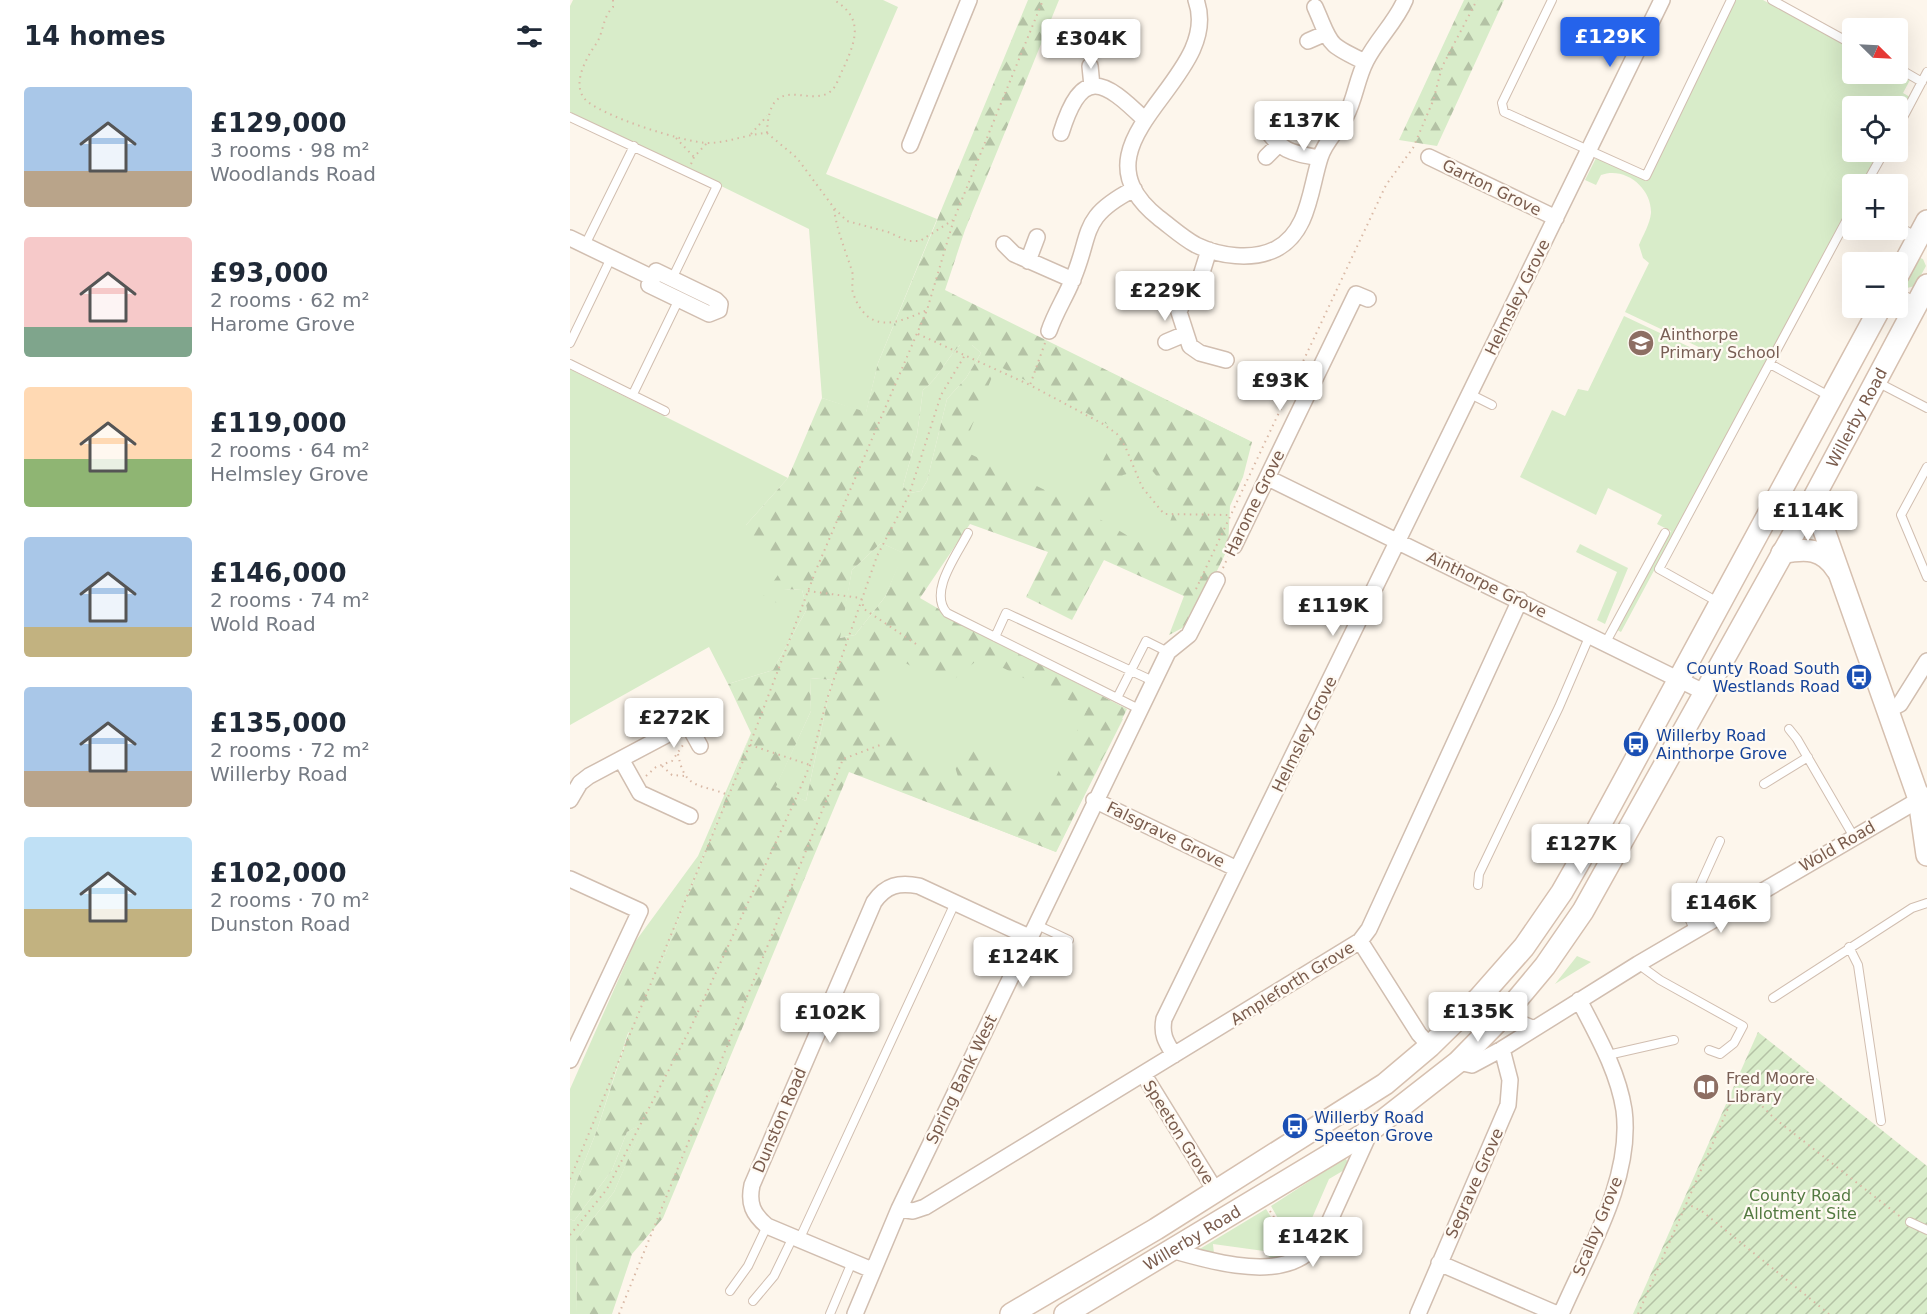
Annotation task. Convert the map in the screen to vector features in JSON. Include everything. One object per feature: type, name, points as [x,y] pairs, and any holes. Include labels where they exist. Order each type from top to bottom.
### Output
[{"type":"street","points":[[910,145],[969,0]]},
{"type":"street","points":[[1196,0],[1200,16],[1198,35],[1190,55],[1132,140],[1128,174],[1134,189],[1147,208],[1174,230],[1209,250],[1228,255],[1250,255],[1275,249],[1292,235],[1304,216],[1327,140],[1345,117],[1365,62],[1400,12],[1405,0]]},
{"type":"street","name":"Helmsley Grove","points":[[1174,1055],[1164,1039],[1162,1030],[1164,1019],[1662,0]]},
{"type":"street","points":[[1315,7],[1324,34],[1338,50],[1365,62]]},
{"type":"street","points":[[1308,41],[1324,34]]},
{"type":"street","points":[[1090,66],[1092,86]]},
{"type":"street","points":[[1061,133],[1073,100],[1092,86],[1115,91],[1145,120]]},
{"type":"street","points":[[1264,125],[1278,145],[1287,151],[1320,158]]},
{"type":"street","points":[[1266,157],[1278,145]]},
{"type":"street","name":"Garton Grove","points":[[1429,157],[1556,218]]},
{"type":"street","points":[[1049,331],[1054,315],[1073,280],[1091,224],[1103,209],[1134,189]]},
{"type":"street","points":[[1028,261],[1037,237]]},
{"type":"street","points":[[570,238],[652,278]]},
{"type":"street","points":[[1908,258],[1920,238]]},
{"type":"street","points":[[1004,244],[1014,254],[1073,280]]},
{"type":"street","points":[[1209,250],[1198,285],[1182,304],[1179,312],[1190,346],[1200,353],[1226,360]]},
{"type":"street","points":[[656,271],[717,300],[720,304],[719,310],[709,314],[649,285],[652,278],[656,271]]},
{"type":"street","name":"Harome Grove","points":[[1234,546],[1356,294],[1368,299]]},
{"type":"street","name":"Willerby Road","points":[[1065,1314],[1371,1130],[1458,1062],[1505,1014],[1545,966],[1583,911],[1809,506],[1922,294]]},
{"type":"street","name":"Willerby Road","points":[[1011,1314],[1156,1229],[1385,1084],[1430,1046],[1480,997],[1524,947],[1562,892],[1875,318]]},
{"type":"street","points":[[1166,342],[1185,334]]},
{"type":"street","name":"Ainthorpe Grove","points":[[1268,478],[1704,692]]},
{"type":"street","points":[[1809,506],[1923,797],[1927,855]]},
{"type":"street","points":[[1782,553],[1805,548],[1834,566]]},
{"type":"street","points":[[1168,652],[1189,635],[1217,580]]},
{"type":"street","name":"Ampleforth Grove","points":[[899,1209],[913,1211],[925,1207],[1360,941],[1369,929],[1520,600]]},
{"type":"street","name":"Spring Bank West","points":[[855,1314],[899,1209],[1094,800],[1168,652]]},
{"type":"street","points":[[1888,710],[1900,704],[1927,661]]},
{"type":"street","points":[[570,800],[580,783],[590,776],[621,759],[690,729]]},
{"type":"street","points":[[621,759],[640,793],[690,816]]},
{"type":"street","name":"Wold Road","points":[[1458,1062],[1472,1065],[1502,1049],[1532,1028],[1638,964],[1923,797]]},
{"type":"street","name":"Falsgrave Grove","points":[[1094,800],[1237,869]]},
{"type":"street","points":[[570,879],[640,911],[571,1057]]},
{"type":"street","name":"Dunston Road","points":[[767,1226],[755,1215],[749,1199],[752,1185],[874,902],[882,891],[894,885],[907,884],[1032,930]]},
{"type":"street","points":[[1360,941],[1419,1034],[1430,1046]]},
{"type":"street","points":[[1480,997],[1505,1014],[1532,1028]]},
{"type":"street","name":"Scalby Grove","points":[[1559,1314],[1618,1183],[1624,1145],[1624,1110],[1608,1055],[1579,1000]]},
{"type":"street","name":"Segrave Grove","points":[[1418,1314],[1508,1105],[1510,1080],[1502,1049]]},
{"type":"street","name":"Speeton Grove","points":[[1144,1075],[1215,1190]]},
{"type":"street","points":[[1171,1250],[1207,1261],[1264,1267],[1280,1265],[1299,1258],[1317,1244],[1326,1229],[1371,1130]]},
{"type":"street","points":[[767,1226],[872,1270]]},
{"type":"street","points":[[1439,1263],[1559,1314]]},
{"type":"lane","points":[[1552,0],[1502,103],[1504,112],[1646,176],[1731,0]]},
{"type":"lane","points":[[1772,0],[1842,38]]},
{"type":"lane","points":[[1908,108],[1927,72]]},
{"type":"lane","points":[[1908,73],[1922,81]]},
{"type":"lane","points":[[571,119],[717,186],[672,279]]},
{"type":"lane","points":[[585,245],[634,147]]},
{"type":"lane","points":[[1720,603],[1659,569],[1842,229]]},
{"type":"lane","points":[[570,343],[611,258]]},
{"type":"lane","points":[[633,394],[679,299]]},
{"type":"lane","points":[[570,364],[665,411]]},
{"type":"lane","points":[[1770,364],[1832,397]]},
{"type":"lane","points":[[1875,381],[1927,408]]},
{"type":"lane","points":[[1470,394],[1492,405]]},
{"type":"lane","points":[[1927,466],[1901,514],[1927,577]]},
{"type":"lane","points":[[1776,499],[1809,506]]},
{"type":"lane","points":[[968,533],[939,592],[940,605],[947,613],[1139,709]]},
{"type":"lane","points":[[1606,642],[1665,533]]},
{"type":"lane","points":[[995,637],[1006,613],[1131,673],[1153,681]]},
{"type":"lane","points":[[1478,885],[1479,874],[1559,707],[1590,635]]},
{"type":"lane","points":[[1117,698],[1146,641],[1168,652]]},
{"type":"lane","points":[[1789,729],[1808,757],[1854,837]]},
{"type":"lane","points":[[1764,784],[1808,757]]},
{"type":"lane","points":[[1695,931],[1687,914],[1720,841]]},
{"type":"lane","points":[[753,1301],[774,1276],[796,1238],[954,903]]},
{"type":"lane","points":[[1773,998],[1912,908],[1927,903]]},
{"type":"lane","points":[[1032,930],[1069,940]]},
{"type":"lane","points":[[1849,948],[1858,965],[1881,1121]]},
{"type":"lane","points":[[1638,964],[1660,980],[1743,1026],[1734,1043],[1720,1054],[1709,1050]]},
{"type":"lane","points":[[1608,1055],[1674,1040]]},
{"type":"lane","points":[[1910,1222],[1927,1230]]},
{"type":"lane","points":[[730,1291],[748,1266],[767,1226]]},
{"type":"lane","points":[[830,1314],[852,1262]]},
{"type":"path","points":[[612,0],[613,7],[606,14],[598,41],[586,57],[579,87],[585,100],[623,120],[676,138],[707,143],[767,133],[797,158],[834,208],[853,224],[888,232],[908,241],[920,241],[954,219]]},
{"type":"path","points":[[751,134],[767,116],[776,101],[787,95],[824,96],[833,90],[855,42],[853,19],[847,8],[834,0]]},
{"type":"path","points":[[570,1179],[750,744],[808,591],[918,334],[954,219],[1042,0]]},
{"type":"path","points":[[1192,597],[1386,185],[1413,148],[1433,101],[1442,67],[1477,0]]},
{"type":"path","points":[[767,116],[767,133]]},
{"type":"path","points":[[676,138],[694,157]]},
{"type":"path","points":[[689,173],[694,157],[707,143]]},
{"type":"path","points":[[834,208],[836,230],[853,275],[852,291],[863,313],[881,324],[896,324],[927,310]]},
{"type":"path","points":[[1030,385],[1049,331]]},
{"type":"path","points":[[918,334],[1030,385],[1103,424],[1117,434],[1125,446],[1142,487],[1164,514],[1229,515]]},
{"type":"path","points":[[570,1235],[607,1189],[690,1029],[810,765],[827,699],[861,598],[877,556],[909,495],[941,395],[965,355]]},
{"type":"path","name":"Harome Grove","points":[[1217,580],[1234,546]]},
{"type":"path","points":[[808,591],[861,598]]},
{"type":"path","points":[[861,598],[864,609],[919,646]]},
{"type":"path","points":[[633,781],[650,774],[656,767],[662,766],[678,754],[690,729]]},
{"type":"path","points":[[750,744],[810,765]]},
{"type":"path","points":[[619,1314],[843,759],[880,745]]},
{"type":"path","points":[[678,754],[685,776],[699,788],[728,795]]},
{"type":"path","points":[[662,766],[672,775],[685,776]]},
{"type":"path","points":[[1638,1314],[1733,1098],[1745,1095],[1758,1102],[1774,1118],[1888,1209],[1910,1222]]},
{"type":"path","points":[[1261,1196],[1292,1246]]},
{"type":"path","points":[[1686,1203],[1703,1212],[1829,1314]]},
{"type":"green space","points":[[573,0],[883,0],[898,7],[826,174],[937,219],[878,363],[866,413],[822,398],[809,229],[570,112],[570,6]]},
{"type":"green space","points":[[1028,0],[1059,0],[965,230],[945,290],[1252,442],[1243,477],[1230,506],[1228,548],[1203,600],[1186,626],[1169,635],[1184,596],[1104,560],[1072,620],[1026,597],[1048,552],[970,524],[920,598],[982,634],[1127,709],[1056,852],[849,772],[663,1218],[632,1254],[612,1314],[577,1314],[576,1240],[614,1192],[643,1124],[627,1132],[612,1170],[574,1221],[570,1219],[570,1198],[597,1130],[629,1032],[607,1048],[598,1038],[636,962],[662,962],[751,733],[728,684],[773,670],[807,609],[802,590],[784,589],[778,603],[762,598],[789,559],[750,551],[746,525],[788,478],[822,398],[866,412],[878,363]],"holes":[[[960,345],[972,345],[981,353],[966,378],[947,399],[927,481],[921,491],[910,493],[903,486],[917,435],[923,390]],[[997,365],[1118,430],[1080,507],[962,450]],[[1150,468],[1177,501],[1164,540],[1140,543],[1091,514],[1123,475]],[[881,543],[903,553],[885,597],[855,635],[840,638],[852,570]],[[895,657],[946,686],[981,657],[1087,709],[1050,790],[1017,816],[1014,788],[975,743],[952,757],[959,780],[946,785],[889,733],[877,682]],[[810,678],[832,680],[806,801],[776,787],[811,711]]]},
{"type":"green space","points":[[1464,0],[1504,0],[1437,146],[1399,140]]},
{"type":"green space","name":"Ainthorpe Primary School","points":[[1734,0],[1763,0],[1842,43],[1842,84],[1908,84],[1903,93],[1910,97],[1908,101],[1908,96],[1842,96],[1842,162],[1874,162],[1868,174],[1842,174],[1842,221],[1621,632],[1617,630],[1671,531],[1657,524],[1662,515],[1608,488],[1596,515],[1520,477],[1552,410],[1565,416],[1578,389],[1588,391],[1624,316],[1700,354],[1703,349],[1625,312],[1649,263],[1643,258],[1639,245],[1649,221],[1650,204],[1642,188],[1628,176],[1610,173],[1601,175],[1596,185],[1585,180],[1596,158],[1647,181]]},
{"type":"green space","points":[[1917,257],[1923,259],[1926,266],[1915,286],[1908,288],[1908,273]]},
{"type":"green space","points":[[1003,320],[1252,442],[1187,584],[949,461]]},
{"type":"green space","points":[[960,345],[972,345],[981,353],[966,378],[947,399],[927,481],[921,491],[910,493],[903,486],[917,435],[923,390]]},
{"type":"green space","points":[[570,369],[788,478],[746,525],[789,559],[784,589],[802,590],[807,609],[773,670],[728,684],[709,647],[570,725]]},
{"type":"green space","points":[[881,543],[904,553],[885,597],[855,635],[839,638],[852,570]]},
{"type":"green space","points":[[1580,544],[1628,568],[1605,624],[1597,620],[1617,572],[1576,552]]},
{"type":"green space","points":[[889,615],[1123,719],[1056,852],[849,771]]},
{"type":"green space","points":[[810,678],[832,680],[806,801],[775,788],[811,711]]},
{"type":"green space","points":[[751,733],[662,962],[629,1030],[597,1130],[570,1198],[570,1089],[635,942],[698,856]]},
{"type":"green space","points":[[1577,956],[1591,962],[1555,984]]},
{"type":"green space","name":"County Road Allotment Site","points":[[1758,1032],[1927,1166],[1927,1314],[1633,1314]]},
{"type":"green space","points":[[644,1123],[614,1192],[576,1240],[577,1314],[570,1314],[570,1219],[574,1221],[612,1170],[627,1132]]},
{"type":"green space","points":[[1345,1158],[1348,1162],[1346,1169],[1329,1179],[1309,1225],[1311,1229],[1319,1225],[1311,1239],[1304,1238],[1292,1243],[1271,1206]]},
{"type":"green space","points":[[1266,1209],[1288,1244],[1281,1251],[1280,1257],[1271,1259],[1264,1251],[1213,1244],[1214,1254],[1198,1250]]},
{"type":"place","name":"Ainthorpe Primary School","points":[[1641,343]]},
{"type":"place","name":"County Road South Westlands Road","points":[[1859,677]]},
{"type":"place","name":"Willerby Road Ainthorpe Grove","points":[[1636,744]]},
{"type":"place","name":"Fred Moore Library","points":[[1706,1087]]},
{"type":"place","name":"Willerby Road Speeton Grove","points":[[1295,1126]]}]
